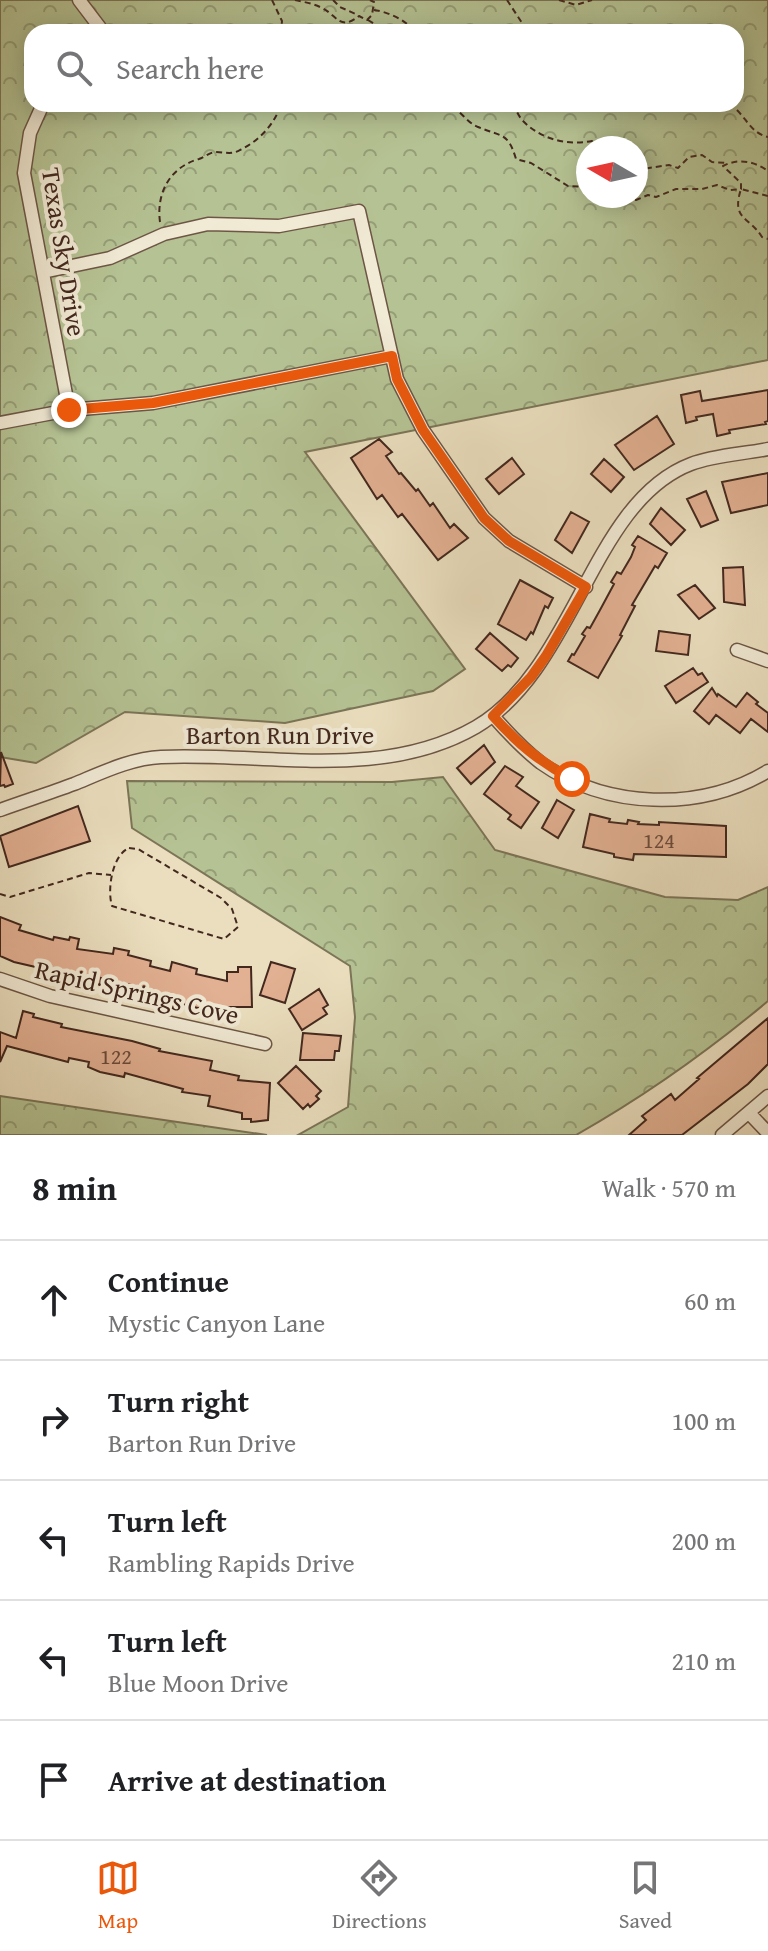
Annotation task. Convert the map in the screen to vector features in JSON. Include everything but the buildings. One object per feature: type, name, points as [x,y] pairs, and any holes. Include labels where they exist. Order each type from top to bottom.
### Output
[{"type":"street","points":[[79,0],[97,24]]},
{"type":"street","name":"Texas Sky Drive","points":[[39,112],[30,133],[24,173],[69,410]]},
{"type":"street","points":[[43,272],[110,258],[164,234],[208,224],[279,226],[359,211],[397,379],[423,430],[484,518],[509,541],[586,587]]},
{"type":"street","points":[[0,423],[69,410],[153,403],[392,356]]},
{"type":"street","name":"Barton Run Drive","points":[[0,810],[116,767],[157,756],[374,760],[423,750],[474,728],[493,716],[531,677],[622,522],[646,493],[691,464],[768,449]]},
{"type":"street","points":[[737,650],[768,661]]},
{"type":"street","points":[[493,716],[515,741],[543,764],[572,779],[620,796],[696,799],[723,792],[768,771]]},
{"type":"street","name":"Rapid Springs Cove","points":[[0,979],[50,996],[265,1044]]},
{"type":"street","points":[[722,1135],[768,1096]]},
{"type":"street","points":[[749,1113],[768,1133]]},
{"type":"path","points":[[272,0],[282,24]]},
{"type":"path","points":[[295,0],[322,7],[342,23],[359,16]]},
{"type":"path","points":[[333,0],[340,7],[374,24]]},
{"type":"path","points":[[367,20],[374,2],[370,0]]},
{"type":"path","points":[[507,0],[523,24]]},
{"type":"path","points":[[559,0],[576,5],[592,0]]},
{"type":"path","points":[[372,10],[385,12],[407,24]]},
{"type":"path","points":[[160,228],[160,194],[177,168],[213,152],[225,154],[239,151],[267,131],[279,112]]},
{"type":"path","points":[[459,112],[475,126],[511,142],[516,159],[531,163],[568,186],[576,186]]},
{"type":"path","points":[[516,112],[520,119],[546,138],[576,143]]},
{"type":"path","points":[[738,112],[753,130],[768,137]]},
{"type":"path","points":[[648,168],[669,165],[678,168],[689,157],[702,155],[712,162],[759,164],[768,171]]},
{"type":"path","points":[[729,163],[723,166],[741,183],[737,210],[762,237],[768,239]]},
{"type":"path","points":[[648,195],[656,197],[676,189],[702,189],[717,185],[768,196]]},
{"type":"path","points":[[138,849],[221,898],[232,909],[238,927],[224,939],[118,910],[112,906],[110,898],[113,876],[115,861],[122,851],[138,849]]},
{"type":"path","points":[[0,894],[10,897],[89,873],[113,876]]},
{"type":"green space","points":[[0,0],[768,0],[768,360],[305,452],[465,669],[433,691],[285,723],[125,712],[36,763],[0,757]]},
{"type":"green space","points":[[443,777],[495,850],[665,897],[738,900],[768,887],[768,1001],[675,1072],[576,1135],[298,1135],[348,1107],[355,1017],[350,966],[132,828],[127,781],[392,782]]},
{"type":"green space","points":[[0,1096],[267,1135],[0,1135]]},
{"type":"route","points":[[69,410],[153,403],[392,356],[397,379],[423,430],[484,518],[509,541],[586,587],[531,677],[493,716],[515,741],[543,764],[572,779]]}]
